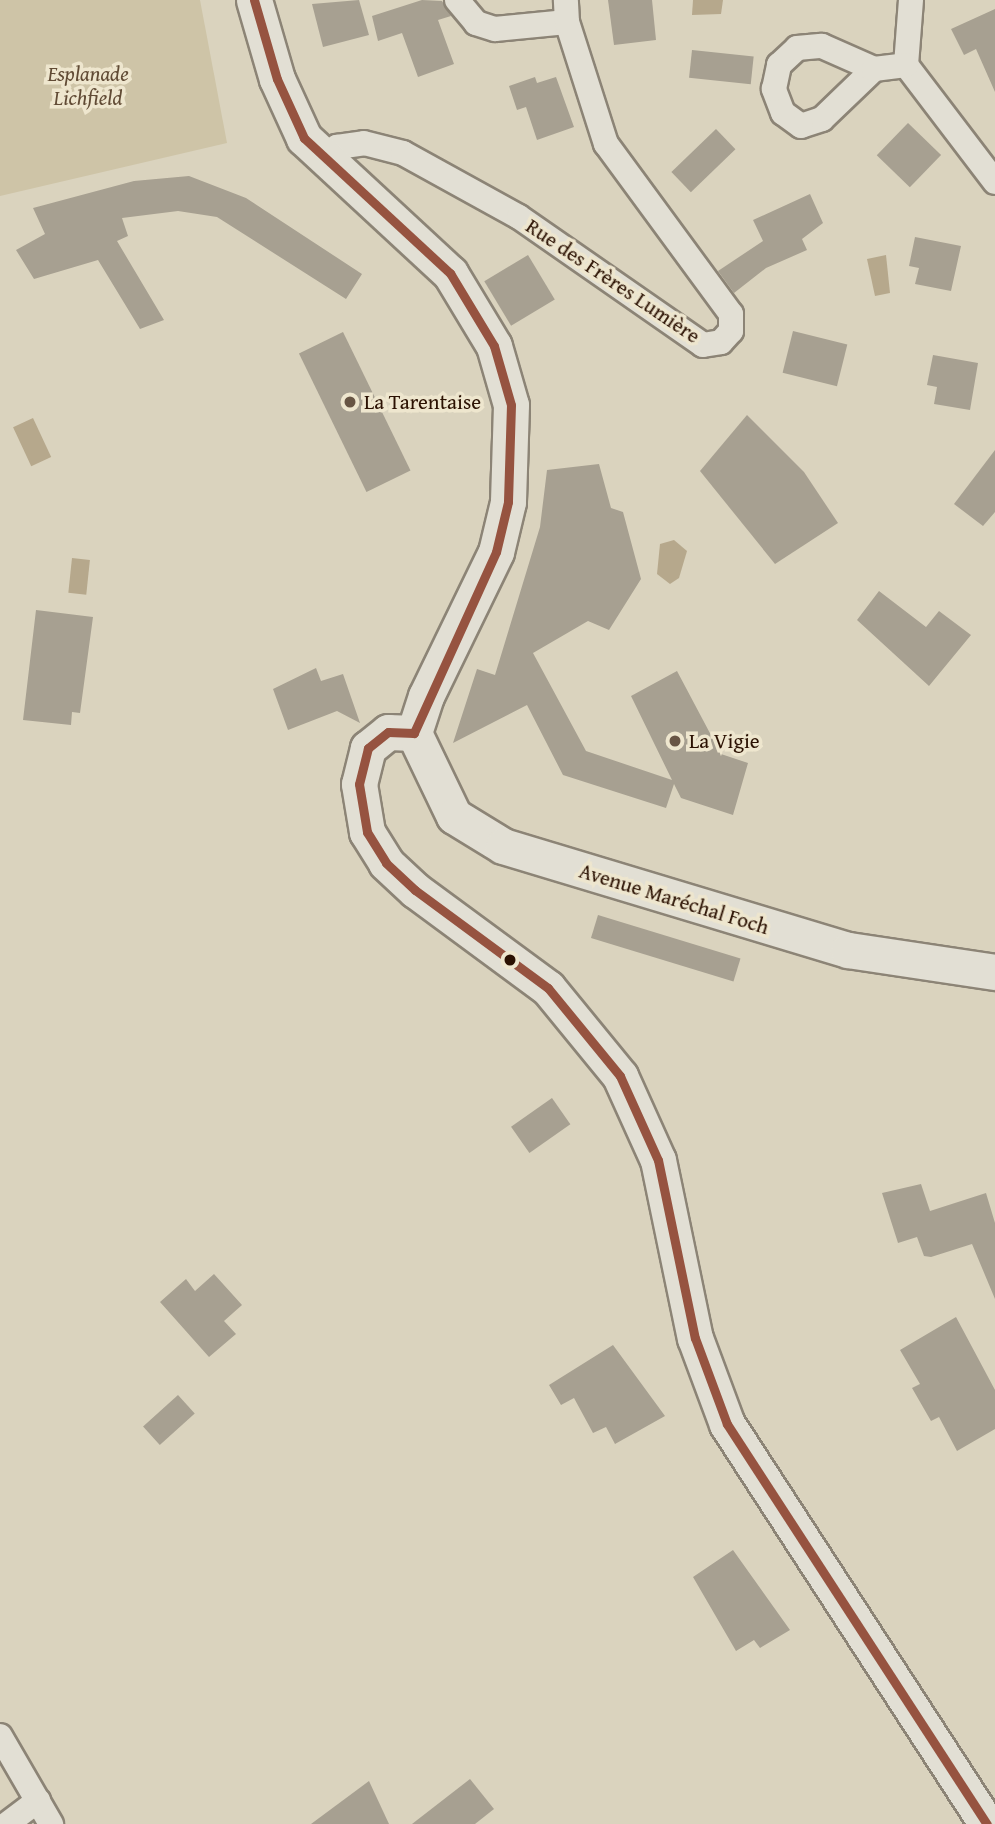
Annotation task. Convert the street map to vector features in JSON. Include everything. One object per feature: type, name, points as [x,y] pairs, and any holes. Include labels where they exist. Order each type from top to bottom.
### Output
[{"type":"main road","points":[[254,0],[277,79],[304,138],[450,273],[494,346],[511,405],[512,463],[496,552],[426,696],[414,733],[388,732],[368,748],[359,784],[367,832],[386,863],[415,890],[548,988],[620,1076],[658,1160],[695,1338],[727,1424],[986,1824]]},
{"type":"main road","name":"Avenue Maréchal Foch","points":[[414,733],[454,816],[503,846],[848,950],[995,972]]},
{"type":"street","name":"Rue des Frères Lumière","points":[[324,159],[337,148],[364,143],[403,153],[519,217],[703,345],[721,342],[731,331],[731,314],[606,144],[567,11],[495,29],[476,23],[457,0]]},
{"type":"street","points":[[911,0],[906,65],[995,182]]},
{"type":"street","points":[[874,69],[906,65]]},
{"type":"street","points":[[0,1736],[51,1824]]},
{"type":"street","points":[[7,1824],[38,1801]]},
{"type":"green space","name":"Esplanade Lichfield","points":[[0,0],[200,0],[227,143],[0,196]]},
{"type":"shaded area","points":[[693,0],[723,0],[721,14],[692,15]]},
{"type":"shaded area","points":[[886,255],[890,293],[875,296],[867,259]]},
{"type":"shaded area","points":[[33,418],[51,457],[31,466],[13,427]]},
{"type":"shaded area","points":[[674,540],[687,551],[679,578],[670,584],[657,574],[660,544]]},
{"type":"shaded area","points":[[72,558],[90,560],[86,595],[68,593]]},
{"type":"building","points":[[359,0],[369,35],[323,47],[312,4]]},
{"type":"building","points":[[422,0],[442,1],[451,16],[438,20],[454,64],[418,77],[402,33],[378,41],[372,16]]},
{"type":"building","points":[[608,0],[652,0],[656,40],[614,45]]},
{"type":"building","points":[[995,9],[995,92],[976,49],[964,55],[951,29]]},
{"type":"building","points":[[692,50],[754,56],[751,84],[689,78]]},
{"type":"building","points":[[535,77],[537,83],[556,77],[574,127],[537,140],[526,107],[517,110],[509,86]]},
{"type":"building","points":[[908,123],[941,155],[910,187],[877,155]]},
{"type":"building","points":[[716,129],[735,149],[691,192],[671,172]]},
{"type":"building","points":[[189,176],[246,198],[362,274],[346,299],[217,217],[178,211],[122,218],[128,236],[117,241],[164,320],[140,329],[98,260],[34,279],[16,250],[45,234],[33,208],[134,181]]},
{"type":"building","points":[[810,194],[823,223],[802,239],[807,250],[766,268],[734,293],[718,271],[763,241],[753,220]]},
{"type":"building","points":[[915,237],[961,246],[951,291],[915,284],[919,268],[909,266]]},
{"type":"building","points":[[528,255],[555,300],[511,326],[484,281]]},
{"type":"building","points":[[793,331],[847,345],[837,386],[783,373]]},
{"type":"building","name":"La Tarentaise","points":[[343,332],[411,470],[366,492],[299,353]]},
{"type":"building","points":[[933,355],[978,363],[970,410],[934,404],[937,387],[927,385]]},
{"type":"building","points":[[747,415],[804,472],[838,523],[775,564],[700,471]]},
{"type":"building","points":[[995,450],[995,512],[983,526],[954,504]]},
{"type":"building","points":[[599,464],[611,508],[623,512],[641,579],[609,630],[588,621],[533,653],[586,751],[672,780],[631,696],[677,671],[721,754],[748,763],[733,815],[681,798],[674,784],[666,808],[563,775],[527,705],[453,743],[477,669],[495,675],[540,527],[547,470]]},
{"type":"building","points":[[879,591],[926,627],[939,611],[971,635],[929,686],[857,620]]},
{"type":"building","points":[[36,610],[93,617],[80,713],[72,712],[71,725],[23,720]]},
{"type":"building","points":[[316,668],[321,681],[343,674],[360,723],[337,711],[288,730],[273,689]]},
{"type":"building","points":[[598,915],[740,959],[733,982],[591,938]]},
{"type":"building","points":[[552,1098],[570,1124],[529,1153],[511,1127]]},
{"type":"building","points":[[921,1184],[930,1211],[986,1193],[995,1223],[995,1299],[972,1244],[931,1257],[924,1256],[917,1237],[898,1243],[882,1193]]},
{"type":"building","points":[[214,1274],[242,1305],[224,1321],[236,1334],[209,1357],[160,1302],[186,1279],[195,1291]]},
{"type":"building","points":[[956,1317],[995,1390],[995,1429],[957,1451],[939,1417],[931,1421],[912,1388],[920,1384],[900,1350]]},
{"type":"building","points":[[613,1345],[665,1416],[615,1444],[606,1427],[593,1433],[574,1398],[561,1405],[549,1385]]},
{"type":"building","points":[[178,1395],[195,1414],[160,1445],[143,1426]]},
{"type":"building","points":[[733,1550],[790,1630],[760,1648],[754,1640],[736,1651],[693,1577]]},
{"type":"building","points":[[470,1779],[494,1809],[475,1824],[412,1824]]},
{"type":"building","points":[[369,1781],[389,1824],[311,1824]]},
{"type":"transit line","points":[[254,0],[277,79],[304,138],[450,273],[494,346],[511,405],[508,502],[496,552],[414,733]]},
{"type":"transit line","points":[[414,733],[388,732],[368,748],[359,784],[367,832],[386,863],[415,890],[548,988],[620,1076],[658,1160],[695,1338],[727,1424],[987,1824]]},
{"type":"place","name":"La Tarentaise","points":[[350,402]]},
{"type":"place","name":"La Vigie","points":[[675,741]]}]
